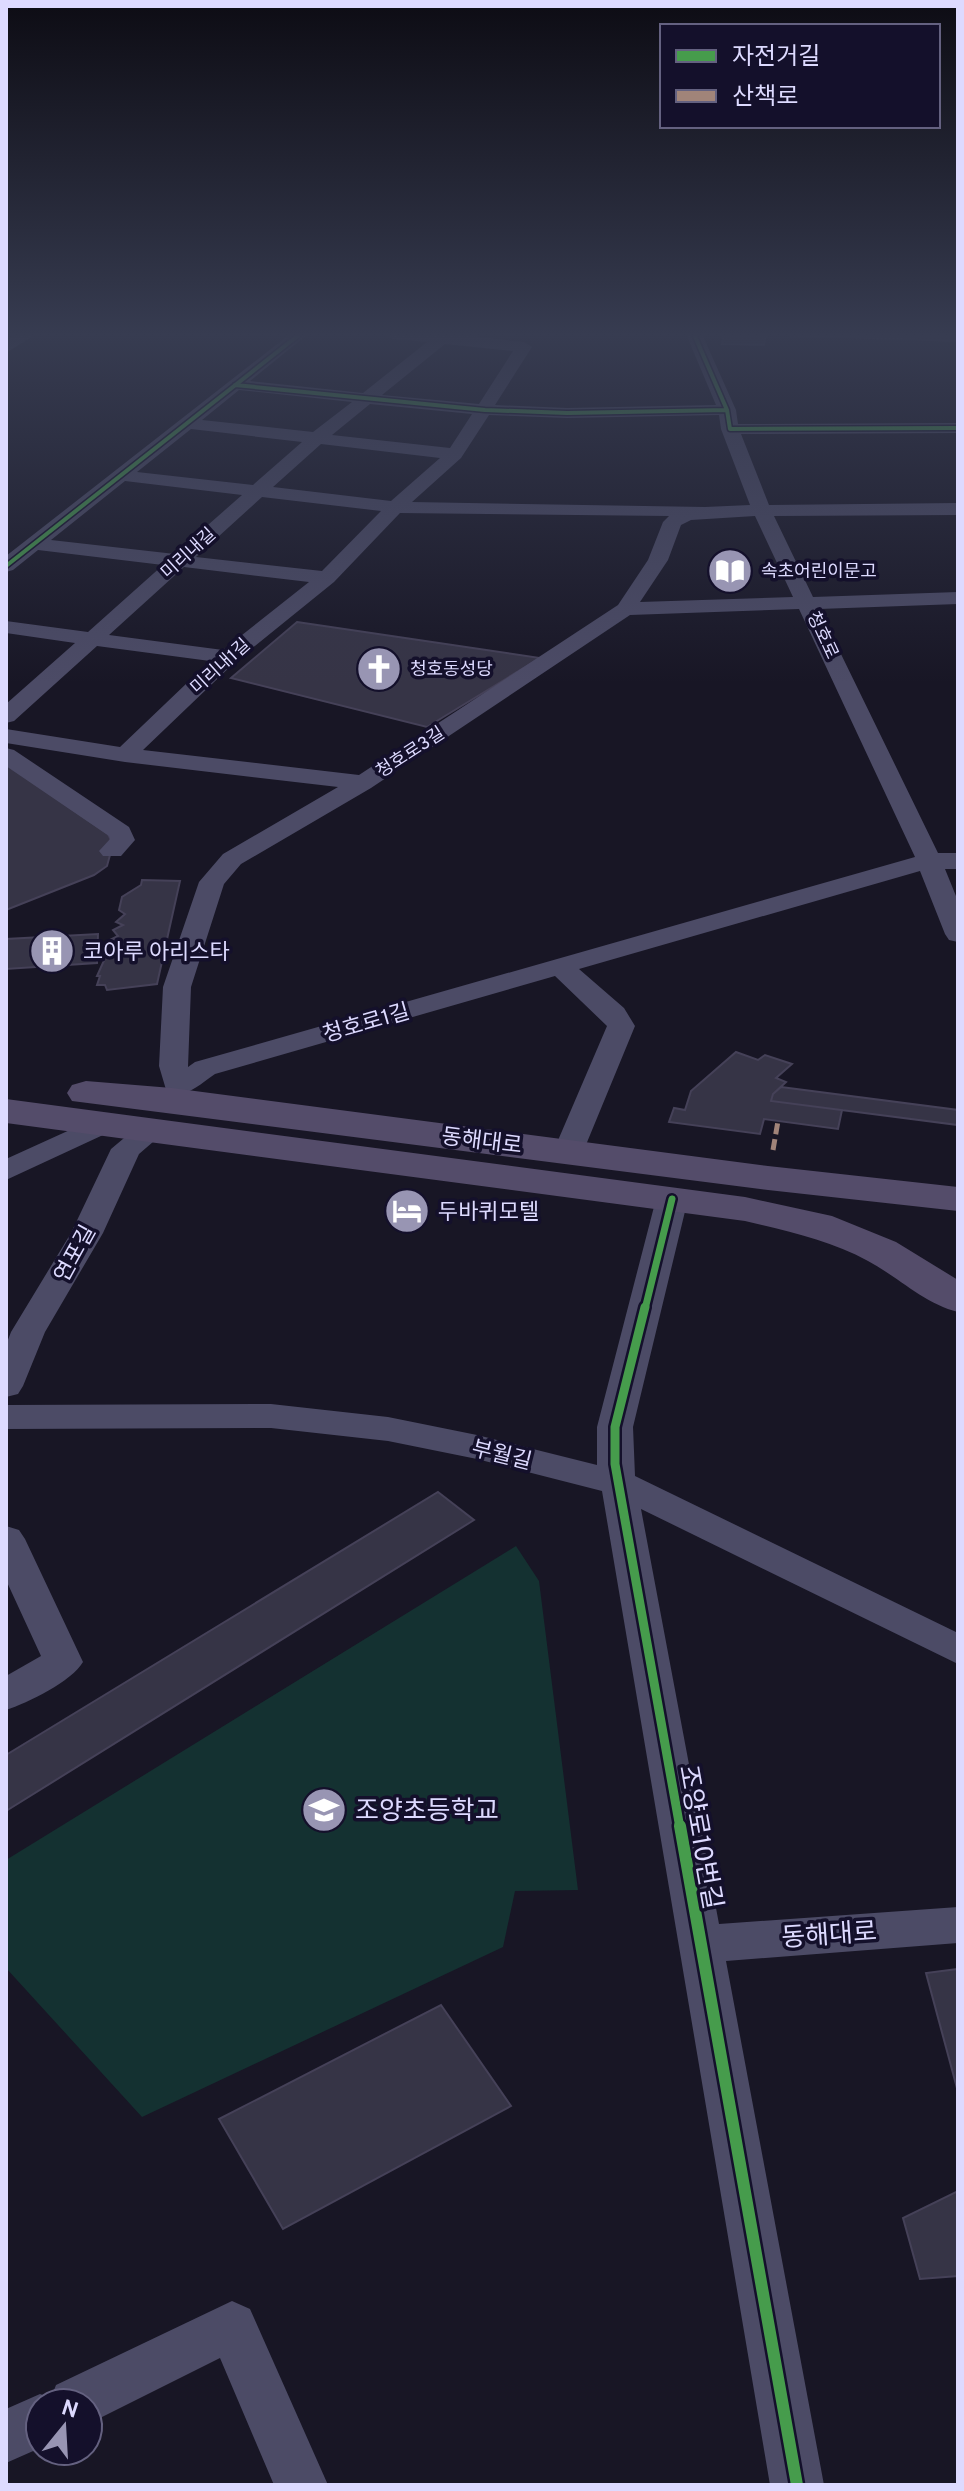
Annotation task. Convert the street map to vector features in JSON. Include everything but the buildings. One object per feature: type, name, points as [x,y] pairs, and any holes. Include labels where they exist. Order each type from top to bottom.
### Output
[{"type":"main road","name":"동해대로","points":[[6,1083],[958,1199]]},
{"type":"main road","name":"동해대로","points":[[6,1111],[105,1123],[167,1105],[512,1178],[745,1209],[817,1225],[881,1251],[958,1299]]},
{"type":"main road","name":"동해대로","points":[[512,1178],[637,1181],[958,1223]]},
{"type":"street","points":[[6,566],[150,450]]},
{"type":"street","name":"미리내길","points":[[6,716],[303,450]]},
{"type":"street","points":[[423,450],[455,454]]},
{"type":"street","name":"미리내1길","points":[[125,755],[227,657],[327,578],[395,507],[458,450]]},
{"type":"street","name":"청호로","points":[[739,450],[762,511],[929,861],[958,934]]},
{"type":"street","points":[[119,475],[395,507],[721,511]]},
{"type":"street","name":"청호로3길","points":[[167,1105],[173,1066],[177,987],[212,882],[232,859],[363,783],[625,609],[658,560],[673,522],[687,515],[721,511],[958,509]]},
{"type":"street","points":[[34,544],[327,578]]},
{"type":"street","points":[[625,609],[958,598]]},
{"type":"street","points":[[6,627],[227,657]]},
{"type":"street","points":[[6,736],[125,755],[363,783]]},
{"type":"street","points":[[6,755],[120,832],[123,840],[112,851]]},
{"type":"street","name":"청호로1길","points":[[167,1105],[205,1068],[929,861],[958,861]]},
{"type":"street","points":[[560,966],[614,1014],[621,1026],[568,1152]]},
{"type":"street","name":"연포길","points":[[6,1386],[28,1332],[87,1233],[126,1149],[167,1105]]},
{"type":"street","points":[[6,1171],[105,1123]]},
{"type":"street","name":"조양로10번길","points":[[672,1199],[615,1427],[615,1464],[797,2485]]},
{"type":"street","name":"부월길","points":[[6,1417],[271,1416],[388,1429],[477,1447],[619,1483],[958,1650]]},
{"type":"street","points":[[6,1539],[63,1662],[6,1695]]},
{"type":"street","name":"동해대로","points":[[701,1944],[958,1925]]},
{"type":"street","points":[[104,2389],[232,2326],[301,2485]]},
{"type":"street","points":[[6,2437],[24,2428]]},
{"type":"green space","points":[[516,1546],[539,1581],[578,1890],[515,1891],[503,1947],[142,2117],[6,1968],[6,1860]]},
{"type":"marked path","points":[[773,1150],[778,1121]]},
{"type":"cycle path","points":[[6,566],[153,450]]},
{"type":"cycle path","points":[[672,1199],[615,1427],[615,1464],[797,2485]]},
{"type":"place","name":"속초어린이문고","points":[[730,571]]},
{"type":"place","name":"청호동성당","points":[[379,669]]},
{"type":"place","name":"코아루 아리스타","points":[[52,951]]},
{"type":"place","name":"두바퀴모텔","points":[[407,1211]]},
{"type":"place","name":"조양초등학교","points":[[324,1810]]}]
